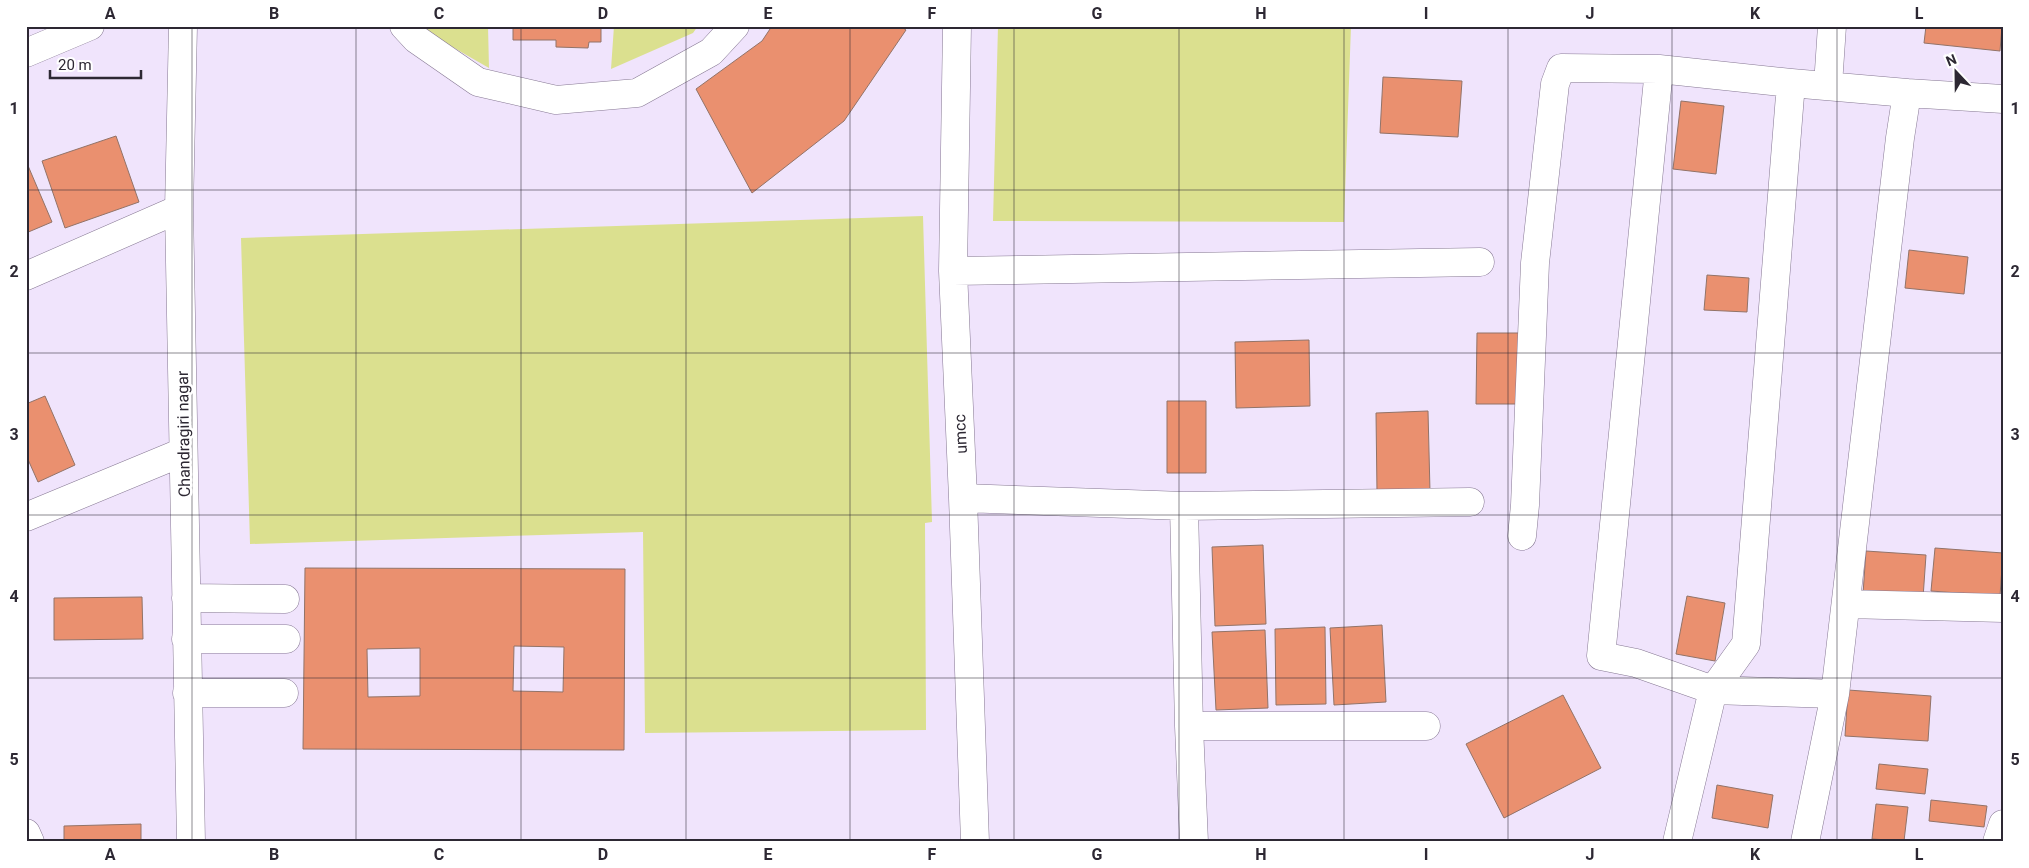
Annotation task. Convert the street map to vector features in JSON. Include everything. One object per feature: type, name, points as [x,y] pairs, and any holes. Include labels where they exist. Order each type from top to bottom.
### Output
[{"type":"street","name":"Chandragiri nagar","points":[[183,26],[179,209],[191,842]]},
{"type":"street","points":[[404,26],[416,39],[478,82],[556,100],[637,93],[711,52],[735,26]]},
{"type":"street","name":"umcc","points":[[957,26],[953,271],[975,842]]},
{"type":"street","points":[[1828,85],[1832,26]]},
{"type":"street","points":[[26,53],[87,27]]},
{"type":"street","points":[[1522,536],[1525,505],[1535,263],[1555,84],[1562,68],[1659,69],[1907,93],[2003,98]]},
{"type":"street","points":[[1659,69],[1601,656],[1636,663],[1713,690],[1835,694]]},
{"type":"street","points":[[1677,842],[1713,690],[1746,644],[1791,83]]},
{"type":"street","points":[[1805,842],[1835,694],[1900,138],[1907,93]]},
{"type":"street","points":[[26,276],[179,209]]},
{"type":"street","points":[[953,271],[1480,262]]},
{"type":"street","points":[[26,517],[183,452]]},
{"type":"street","points":[[963,498],[1184,506],[1470,502]]},
{"type":"street","points":[[1184,506],[1189,726],[1194,842]]},
{"type":"street","points":[[186,598],[285,599]]},
{"type":"street","points":[[1846,604],[2003,608]]},
{"type":"street","points":[[186,639],[286,639]]},
{"type":"street","points":[[187,693],[284,693]]},
{"type":"street","points":[[1189,726],[1426,726]]},
{"type":"street","points":[[1997,842],[2003,824]]},
{"type":"street","points":[[26,833],[30,842]]},
{"type":"green space","points":[[422,26],[488,26],[489,68],[428,33]]},
{"type":"green space","points":[[614,26],[698,26],[693,33],[611,69]]},
{"type":"green space","points":[[998,26],[1351,26],[1344,222],[993,221]]},
{"type":"green space","points":[[923,216],[932,522],[925,523],[926,730],[645,733],[643,532],[250,544],[241,238]]},
{"type":"building","points":[[513,26],[601,26],[601,42],[589,42],[588,48],[556,47],[556,40],[513,40]]},
{"type":"building","points":[[772,26],[900,26],[906,30],[844,121],[752,193],[696,89],[762,41]]},
{"type":"building","points":[[1926,26],[2002,26],[2000,51],[1924,43]]},
{"type":"building","points":[[1383,77],[1462,81],[1458,137],[1380,133]]},
{"type":"building","points":[[1681,101],[1724,106],[1716,174],[1673,169]]},
{"type":"building","points":[[116,136],[139,202],[65,228],[42,161]]},
{"type":"building","points":[[26,161],[52,222],[26,233]]},
{"type":"building","points":[[1909,250],[1968,257],[1964,294],[1905,288]]},
{"type":"building","points":[[1707,275],[1749,278],[1747,312],[1704,310]]},
{"type":"building","points":[[1477,333],[1519,333],[1519,404],[1476,404]]},
{"type":"building","points":[[1309,340],[1310,406],[1236,408],[1235,342]]},
{"type":"building","points":[[45,396],[75,465],[38,482],[26,455],[26,404]]},
{"type":"building","points":[[1167,401],[1206,401],[1206,473],[1167,473]]},
{"type":"building","points":[[1428,411],[1430,492],[1377,493],[1376,413]]},
{"type":"building","points":[[1263,545],[1266,624],[1215,626],[1212,547]]},
{"type":"building","points":[[1935,548],[2003,553],[2000,596],[1931,591]]},
{"type":"building","points":[[1866,551],[1926,555],[1923,598],[1863,594]]},
{"type":"building","points":[[305,568],[625,569],[624,750],[303,749]],"holes":[[[514,646],[564,647],[563,692],[513,691]],[[420,648],[420,696],[368,697],[367,649]]]},
{"type":"building","points":[[1687,596],[1725,603],[1715,661],[1676,654]]},
{"type":"building","points":[[142,597],[143,639],[54,640],[54,598]]},
{"type":"building","points":[[1382,625],[1386,702],[1334,705],[1330,628]]},
{"type":"building","points":[[1325,627],[1326,704],[1276,705],[1275,629]]},
{"type":"building","points":[[1265,630],[1268,708],[1216,710],[1212,632]]},
{"type":"building","points":[[1848,690],[1931,696],[1928,741],[1845,736]]},
{"type":"building","points":[[1563,695],[1601,768],[1504,818],[1466,744]]},
{"type":"building","points":[[1879,764],[1928,769],[1925,794],[1876,789]]},
{"type":"building","points":[[1717,785],[1773,795],[1768,828],[1712,818]]},
{"type":"building","points":[[1931,800],[1987,806],[1984,827],[1929,821]]},
{"type":"building","points":[[1876,804],[1908,807],[1904,841],[1872,839]]},
{"type":"building","points":[[141,824],[141,842],[64,842],[64,826]]}]
